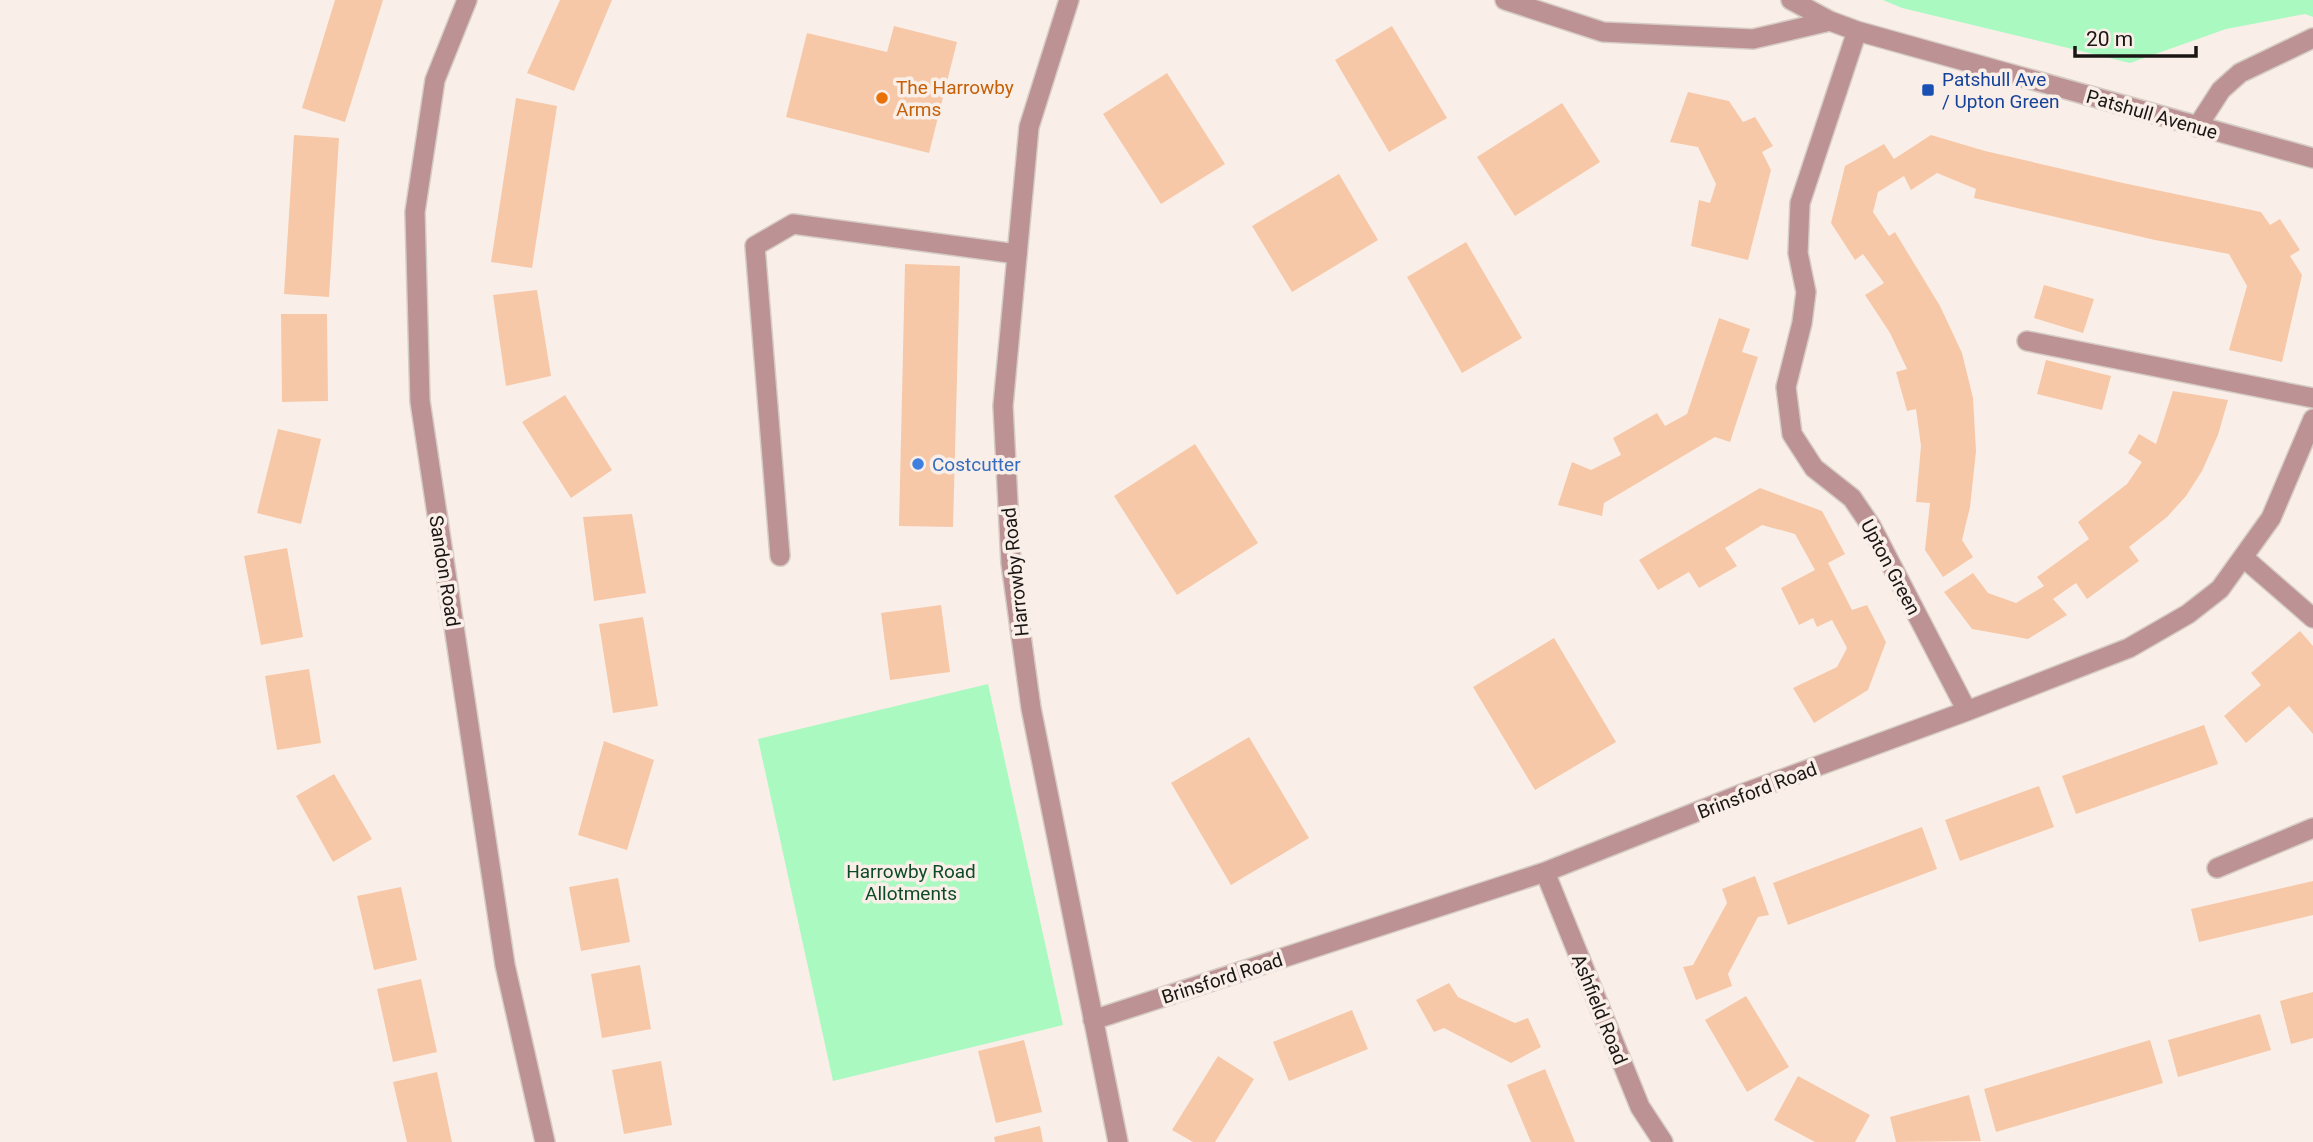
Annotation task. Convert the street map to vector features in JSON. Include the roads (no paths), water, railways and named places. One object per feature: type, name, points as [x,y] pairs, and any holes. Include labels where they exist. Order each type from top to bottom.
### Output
[{"type":"street","name":"Sandon Road","points":[[467,0],[435,80],[415,212],[420,401],[505,965],[545,1142]]},
{"type":"street","name":"Harrowby Road","points":[[1069,0],[1029,127],[1003,406],[1011,563],[1031,708],[1118,1142]]},
{"type":"street","points":[[1505,0],[1603,32],[1753,39],[1830,21]]},
{"type":"street","name":"Patshull Avenue","points":[[1791,0],[1830,21],[1857,31],[2313,158]]},
{"type":"street","name":"Upton Green","points":[[1857,31],[1800,203],[1798,253],[1806,292],[1802,323],[1786,387],[1792,434],[1814,468],[1852,498],[1871,526],[1967,711]]},
{"type":"street","points":[[2197,127],[2221,90],[2240,73],[2313,38]]},
{"type":"street","points":[[780,556],[755,246],[793,224],[1017,254]]},
{"type":"street","points":[[2027,341],[2313,398]]},
{"type":"street","name":"Brinsford Road","points":[[1093,1020],[1545,872],[1739,795],[2129,649],[2188,614],[2220,589],[2271,518],[2313,419]]},
{"type":"street","points":[[2244,558],[2313,618]]},
{"type":"street","points":[[2217,868],[2313,828]]},
{"type":"street","name":"Ashfield Road","points":[[1545,872],[1640,1107],[1663,1142]]},
{"type":"place","name":"Patshull Ave / Upton Green","points":[[1928,90]]},
{"type":"place","name":"The Harrowby Arms","points":[[882,98]]},
{"type":"place","name":"Costcutter","points":[[918,464]]},
{"type":"park label","name":"Harrowby Road Allotments","points":[[911,882]]}]
